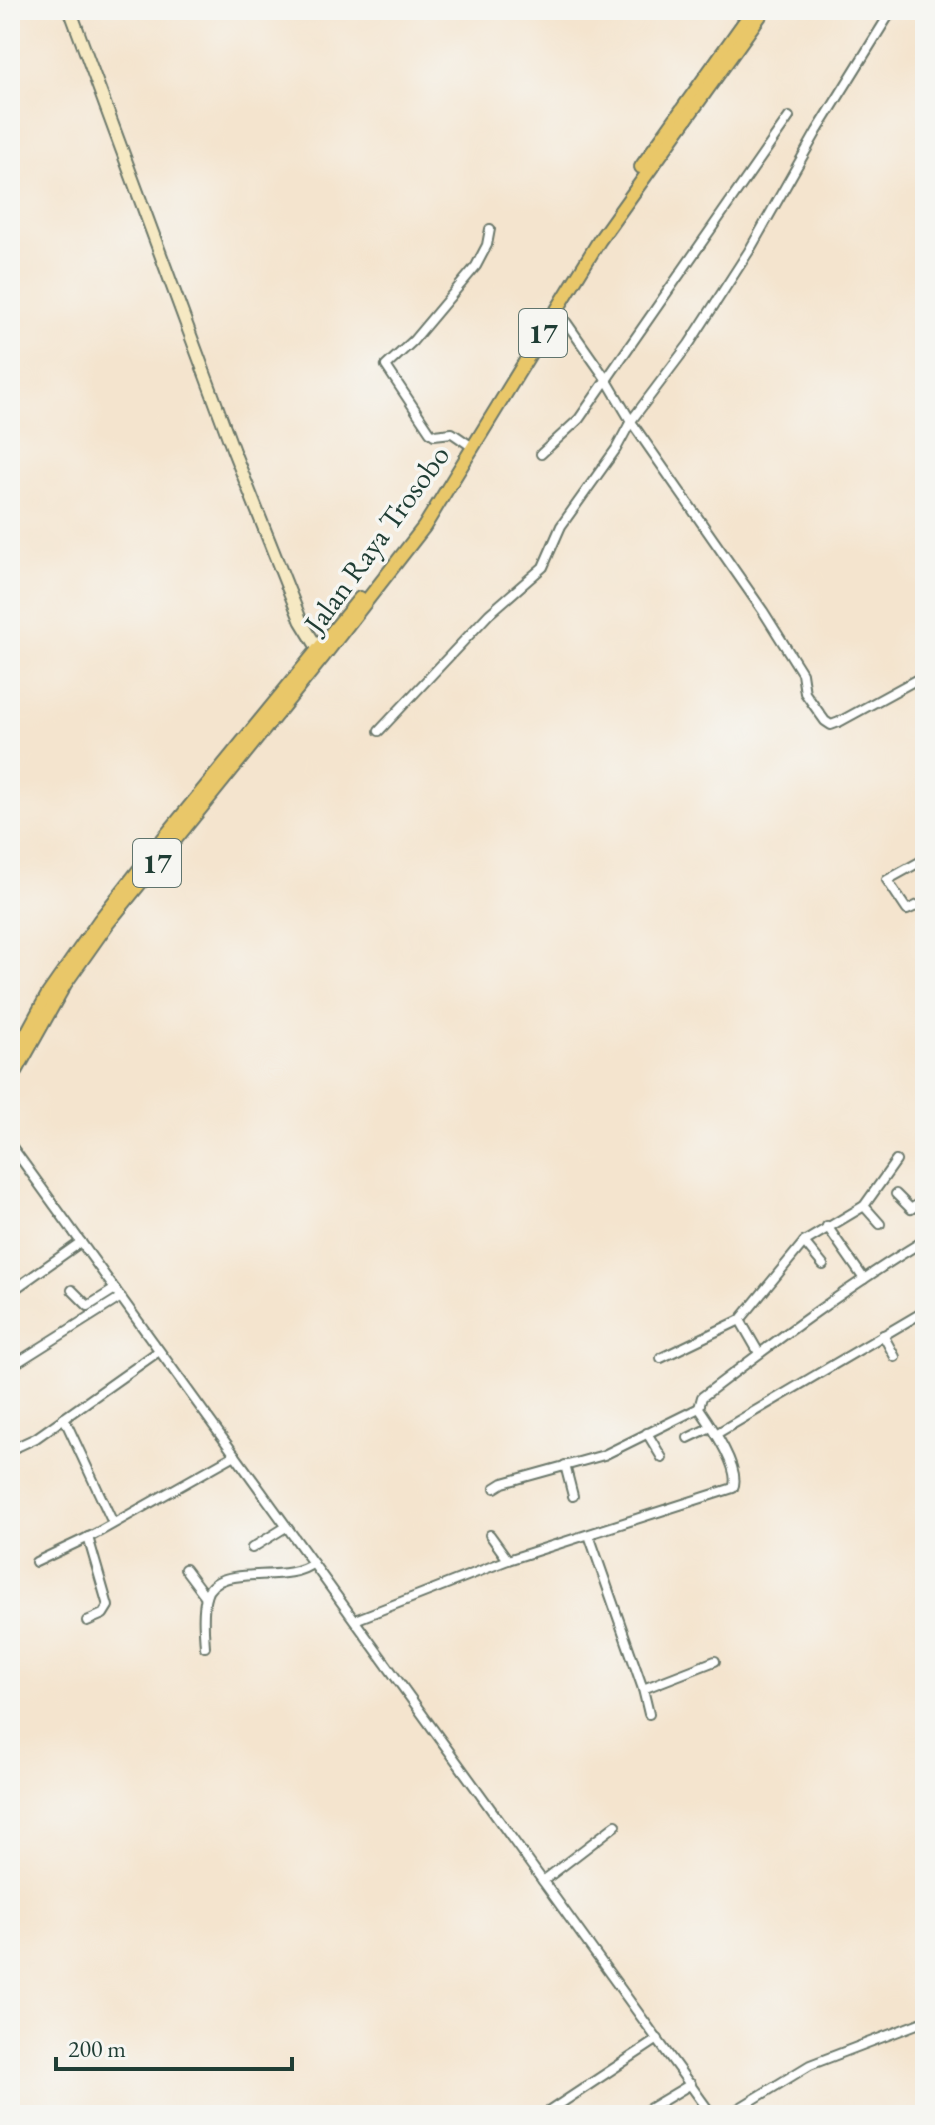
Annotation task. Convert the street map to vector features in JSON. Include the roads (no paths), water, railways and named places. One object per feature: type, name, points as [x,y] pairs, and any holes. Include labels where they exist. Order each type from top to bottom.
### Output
[{"type":"highway","name":"Jalan Raya Trosobo","points":[[10,1082],[65,984],[108,923],[315,646],[424,527],[608,214],[753,10]]},
{"type":"highway","name":"Jalan Raya Trosobo","points":[[10,1064],[60,976],[99,921],[315,646],[419,521],[463,440],[635,189],[764,10]]},
{"type":"main road","points":[[70,10],[199,361],[315,646]]},
{"type":"street","points":[[379,731],[489,614],[543,567],[561,526],[689,344],[749,251],[817,131],[892,10]]},
{"type":"street","points":[[541,454],[579,419],[789,117]]},
{"type":"street","points":[[463,440],[446,433],[434,435],[430,432],[386,366],[413,341],[476,266],[487,245],[490,229]]},
{"type":"street","points":[[558,303],[633,424],[763,611],[802,673],[805,693],[828,724],[839,722],[925,675]]},
{"type":"street","points":[[925,859],[887,880],[907,910],[925,902]]},
{"type":"street","points":[[10,1144],[712,2115]]},
{"type":"street","points":[[661,1358],[740,1320],[804,1242],[864,1206],[896,1161]]},
{"type":"street","points":[[896,1194],[911,1209],[925,1199]]},
{"type":"street","points":[[864,1206],[880,1224]]},
{"type":"street","points":[[916,1206],[925,1216]]},
{"type":"street","points":[[827,1226],[864,1279]]},
{"type":"street","points":[[355,1620],[508,1560],[733,1488],[736,1479],[734,1472],[699,1408],[702,1397],[864,1279],[925,1240]]},
{"type":"street","points":[[12,1291],[81,1242]]},
{"type":"street","points":[[804,1242],[823,1265]]},
{"type":"street","points":[[72,1290],[88,1306],[118,1293]]},
{"type":"street","points":[[10,1367],[118,1293]]},
{"type":"street","points":[[688,1438],[714,1431],[925,1311]]},
{"type":"street","points":[[740,1320],[759,1353]]},
{"type":"street","points":[[883,1335],[895,1357]]},
{"type":"street","points":[[10,1450],[36,1438],[159,1351]]},
{"type":"street","points":[[495,1488],[503,1483],[604,1455],[699,1408]]},
{"type":"street","points":[[64,1418],[113,1523]]},
{"type":"street","points":[[647,1433],[662,1458]]},
{"type":"street","points":[[36,1562],[88,1537],[235,1455]]},
{"type":"street","points":[[565,1465],[573,1496]]},
{"type":"street","points":[[252,1548],[286,1527]]},
{"type":"street","points":[[490,1535],[508,1560]]},
{"type":"street","points":[[589,1535],[649,1714]]},
{"type":"street","points":[[87,1621],[103,1614],[108,1606],[88,1537]]},
{"type":"street","points":[[205,1647],[206,1597],[212,1583],[221,1579],[296,1573],[315,1566]]},
{"type":"street","points":[[185,1569],[206,1597]]},
{"type":"street","points":[[643,1689],[715,1661]]},
{"type":"street","points":[[543,1881],[616,1825]]},
{"type":"street","points":[[728,2115],[810,2065],[925,2021]]},
{"type":"street","points":[[545,2114],[658,2039]]},
{"type":"street","points":[[639,2115],[691,2084]]},
{"type":"street","points":[[900,2115],[925,2105]]}]
